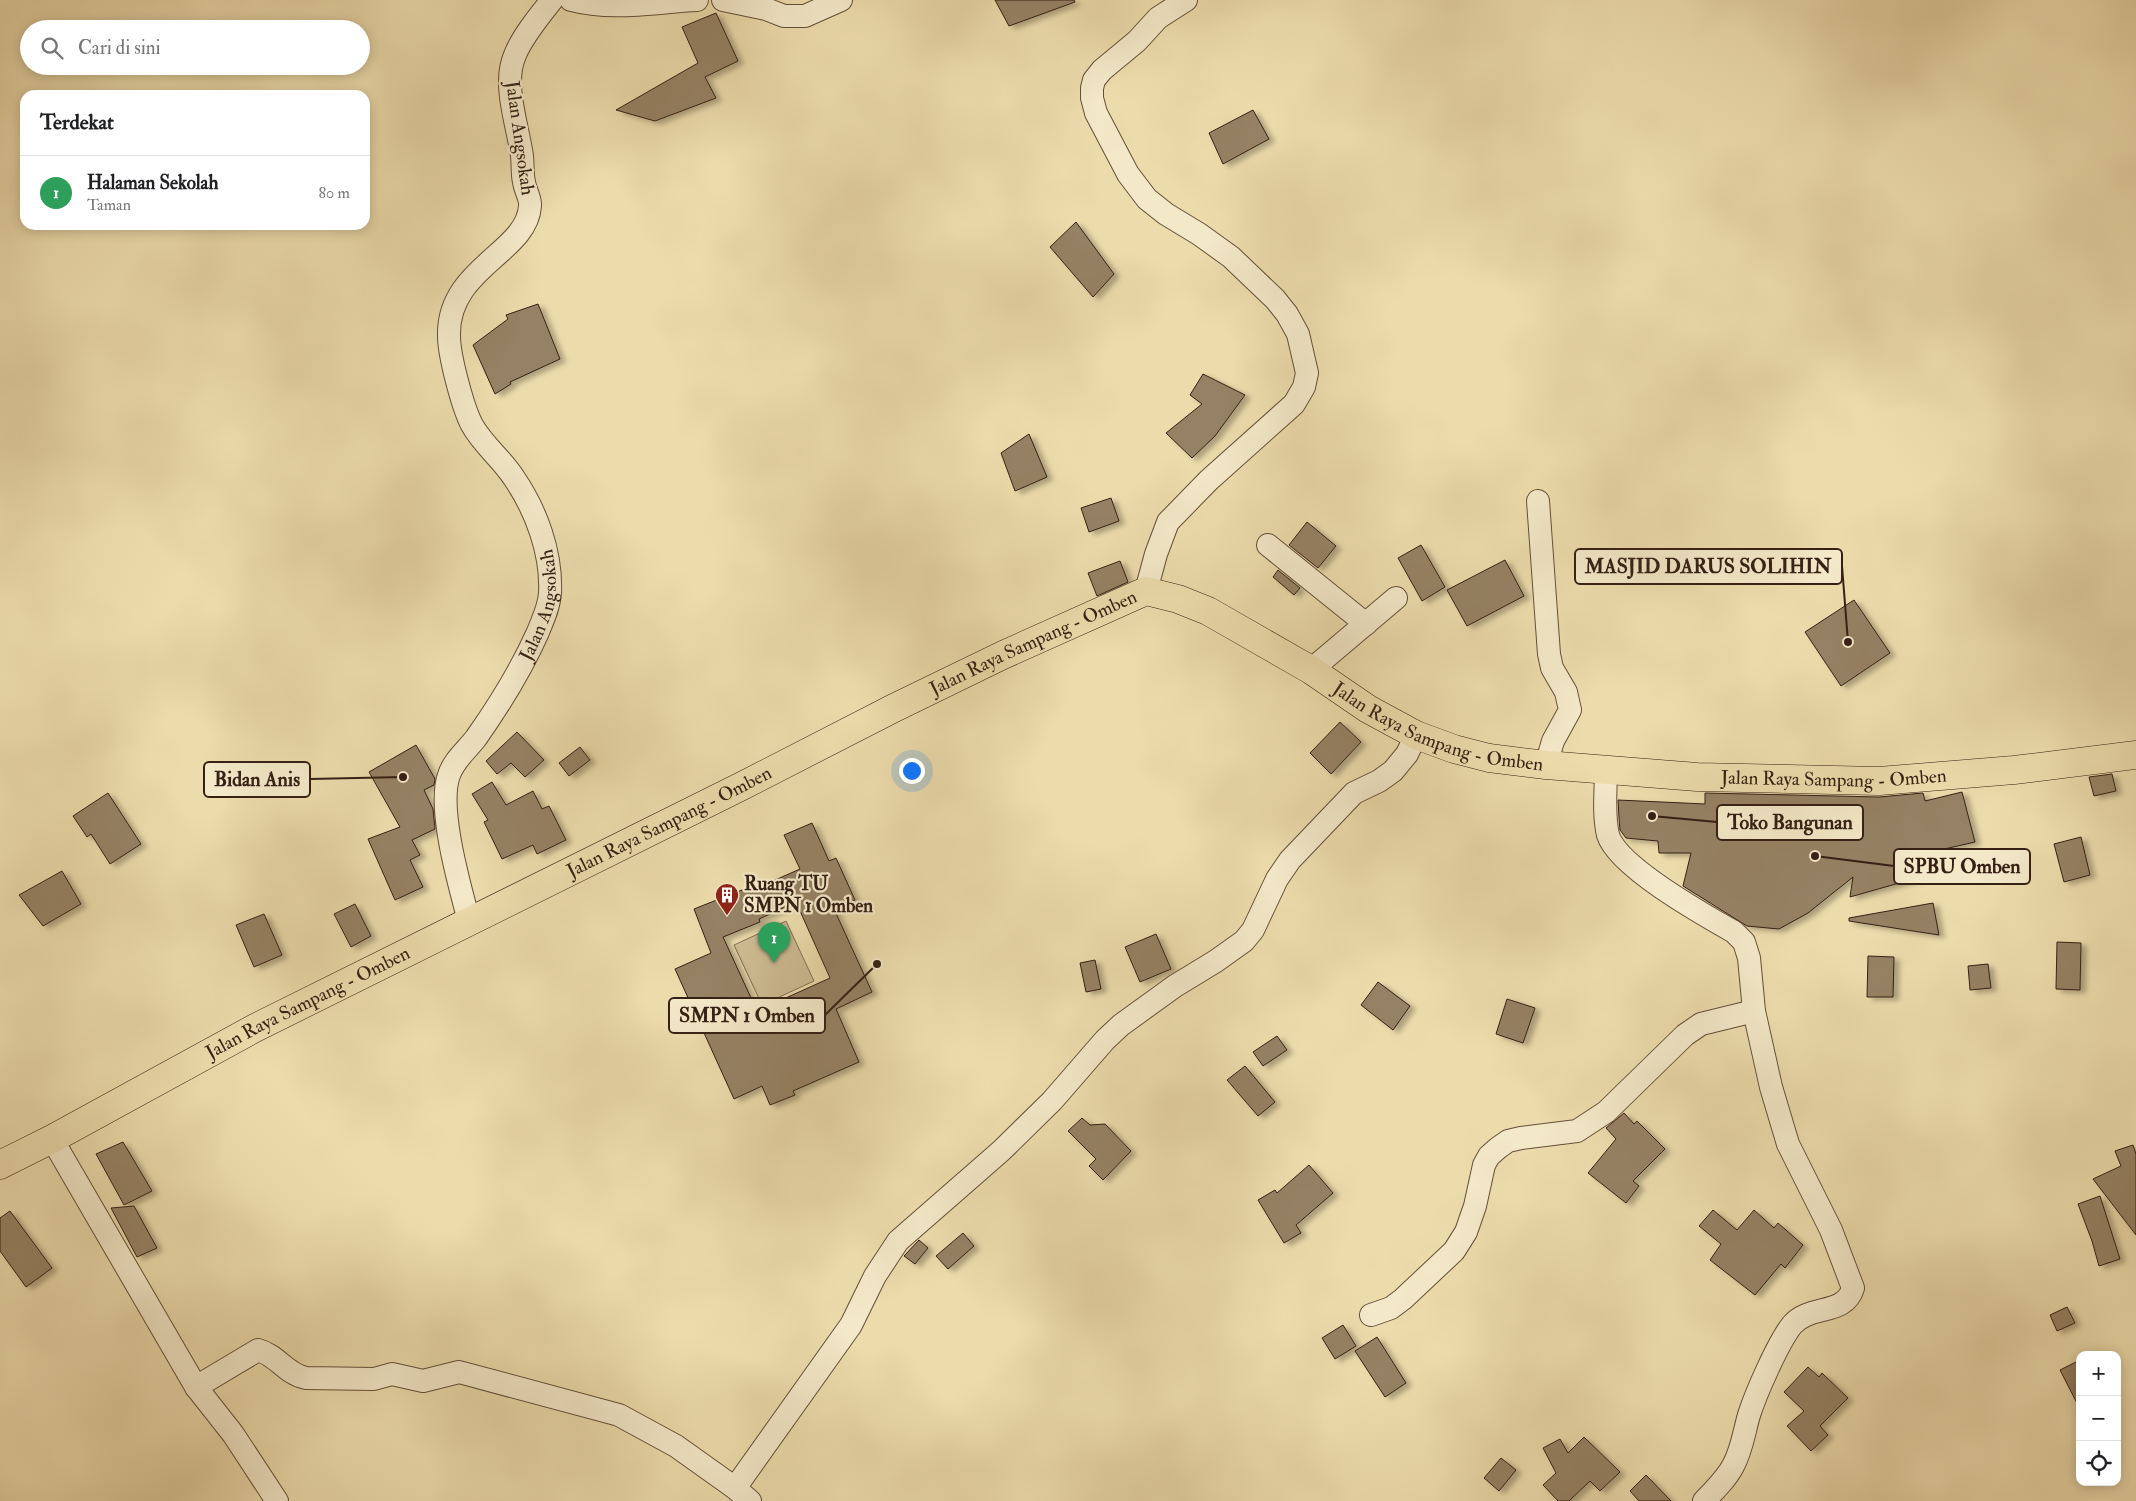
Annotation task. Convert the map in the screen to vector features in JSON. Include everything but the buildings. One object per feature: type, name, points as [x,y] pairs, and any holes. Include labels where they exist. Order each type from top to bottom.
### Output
[{"type":"main road","name":"Jalan Raya Sampang - Omben","points":[[0,1165],[52,1140],[256,1028],[894,708],[1003,655],[1146,591],[1178,599],[1208,611],[1310,670],[1368,709],[1416,735],[1454,749],[1489,758],[1546,765],[1697,777],[1879,781],[2014,770],[2136,755]]},
{"type":"street","name":"Jalan Angsokah","points":[[469,921],[454,863],[446,808],[448,776],[459,757],[506,695],[531,647],[549,606],[550,590],[548,563],[538,523],[513,476],[487,446],[472,424],[463,399],[448,337],[452,310],[461,292],[482,267],[518,235],[530,206],[524,181],[523,159],[510,92],[510,72],[515,55],[552,0]]},
{"type":"street","points":[[571,0],[590,5],[642,5],[697,0]]},
{"type":"street","points":[[723,0],[766,9],[784,16],[805,16],[841,0]]},
{"type":"street","points":[[1146,591],[1156,554],[1168,522],[1209,480],[1294,404],[1304,387],[1307,373],[1298,334],[1275,298],[1231,257],[1166,214],[1147,198],[1128,174],[1096,113],[1092,98],[1094,80],[1102,70],[1137,40],[1158,18],[1186,0]]},
{"type":"street","points":[[1538,501],[1549,654],[1552,668],[1566,692],[1570,710],[1554,741],[1546,765]]},
{"type":"street","points":[[1268,545],[1366,624]]},
{"type":"street","points":[[1310,670],[1396,598]]},
{"type":"street","points":[[196,1387],[258,1350],[276,1359],[297,1376],[306,1378],[374,1379],[392,1374],[423,1381],[435,1379],[450,1372],[459,1372],[619,1415],[676,1446],[743,1495],[851,1326],[875,1276],[898,1241],[1001,1151],[1052,1101],[1105,1040],[1121,1025],[1174,986],[1216,961],[1244,941],[1253,930],[1276,879],[1290,860],[1354,793],[1379,781],[1393,771],[1407,754],[1416,735]]},
{"type":"street","points":[[1606,770],[1606,822],[1613,846],[1626,860],[1660,886],[1734,932],[1744,942],[1749,958],[1754,1011],[1771,1087],[1788,1144],[1830,1230],[1853,1288],[1851,1297],[1845,1303],[1807,1313],[1792,1325],[1782,1342],[1753,1405],[1733,1466],[1721,1484],[1704,1501]]},
{"type":"street","points":[[1371,1315],[1390,1308],[1403,1299],[1454,1251],[1466,1232],[1475,1206],[1484,1166],[1489,1156],[1498,1148],[1508,1141],[1577,1131],[1606,1112],[1685,1035],[1701,1024],[1754,1011]]},
{"type":"street","points":[[52,1140],[196,1387],[233,1434],[277,1501]]},
{"type":"shaded area","points":[[786,921],[814,981],[762,1005],[734,945]]},
{"type":"place","name":"MASJID DARUS SOLIHIN","points":[[1848,642]]},
{"type":"place","name":"Bidan Anis","points":[[403,777]]},
{"type":"place","name":"Toko Bangunan","points":[[1652,816]]},
{"type":"place","name":"SPBU Omben","points":[[1815,856]]},
{"type":"place","name":"Ruang TU SMPN 1 Omben","points":[[727,916]]},
{"type":"place","name":"Halaman Sekolah","points":[[774,963]]},
{"type":"place","name":"SMPN 1 Omben","points":[[877,964]]}]
